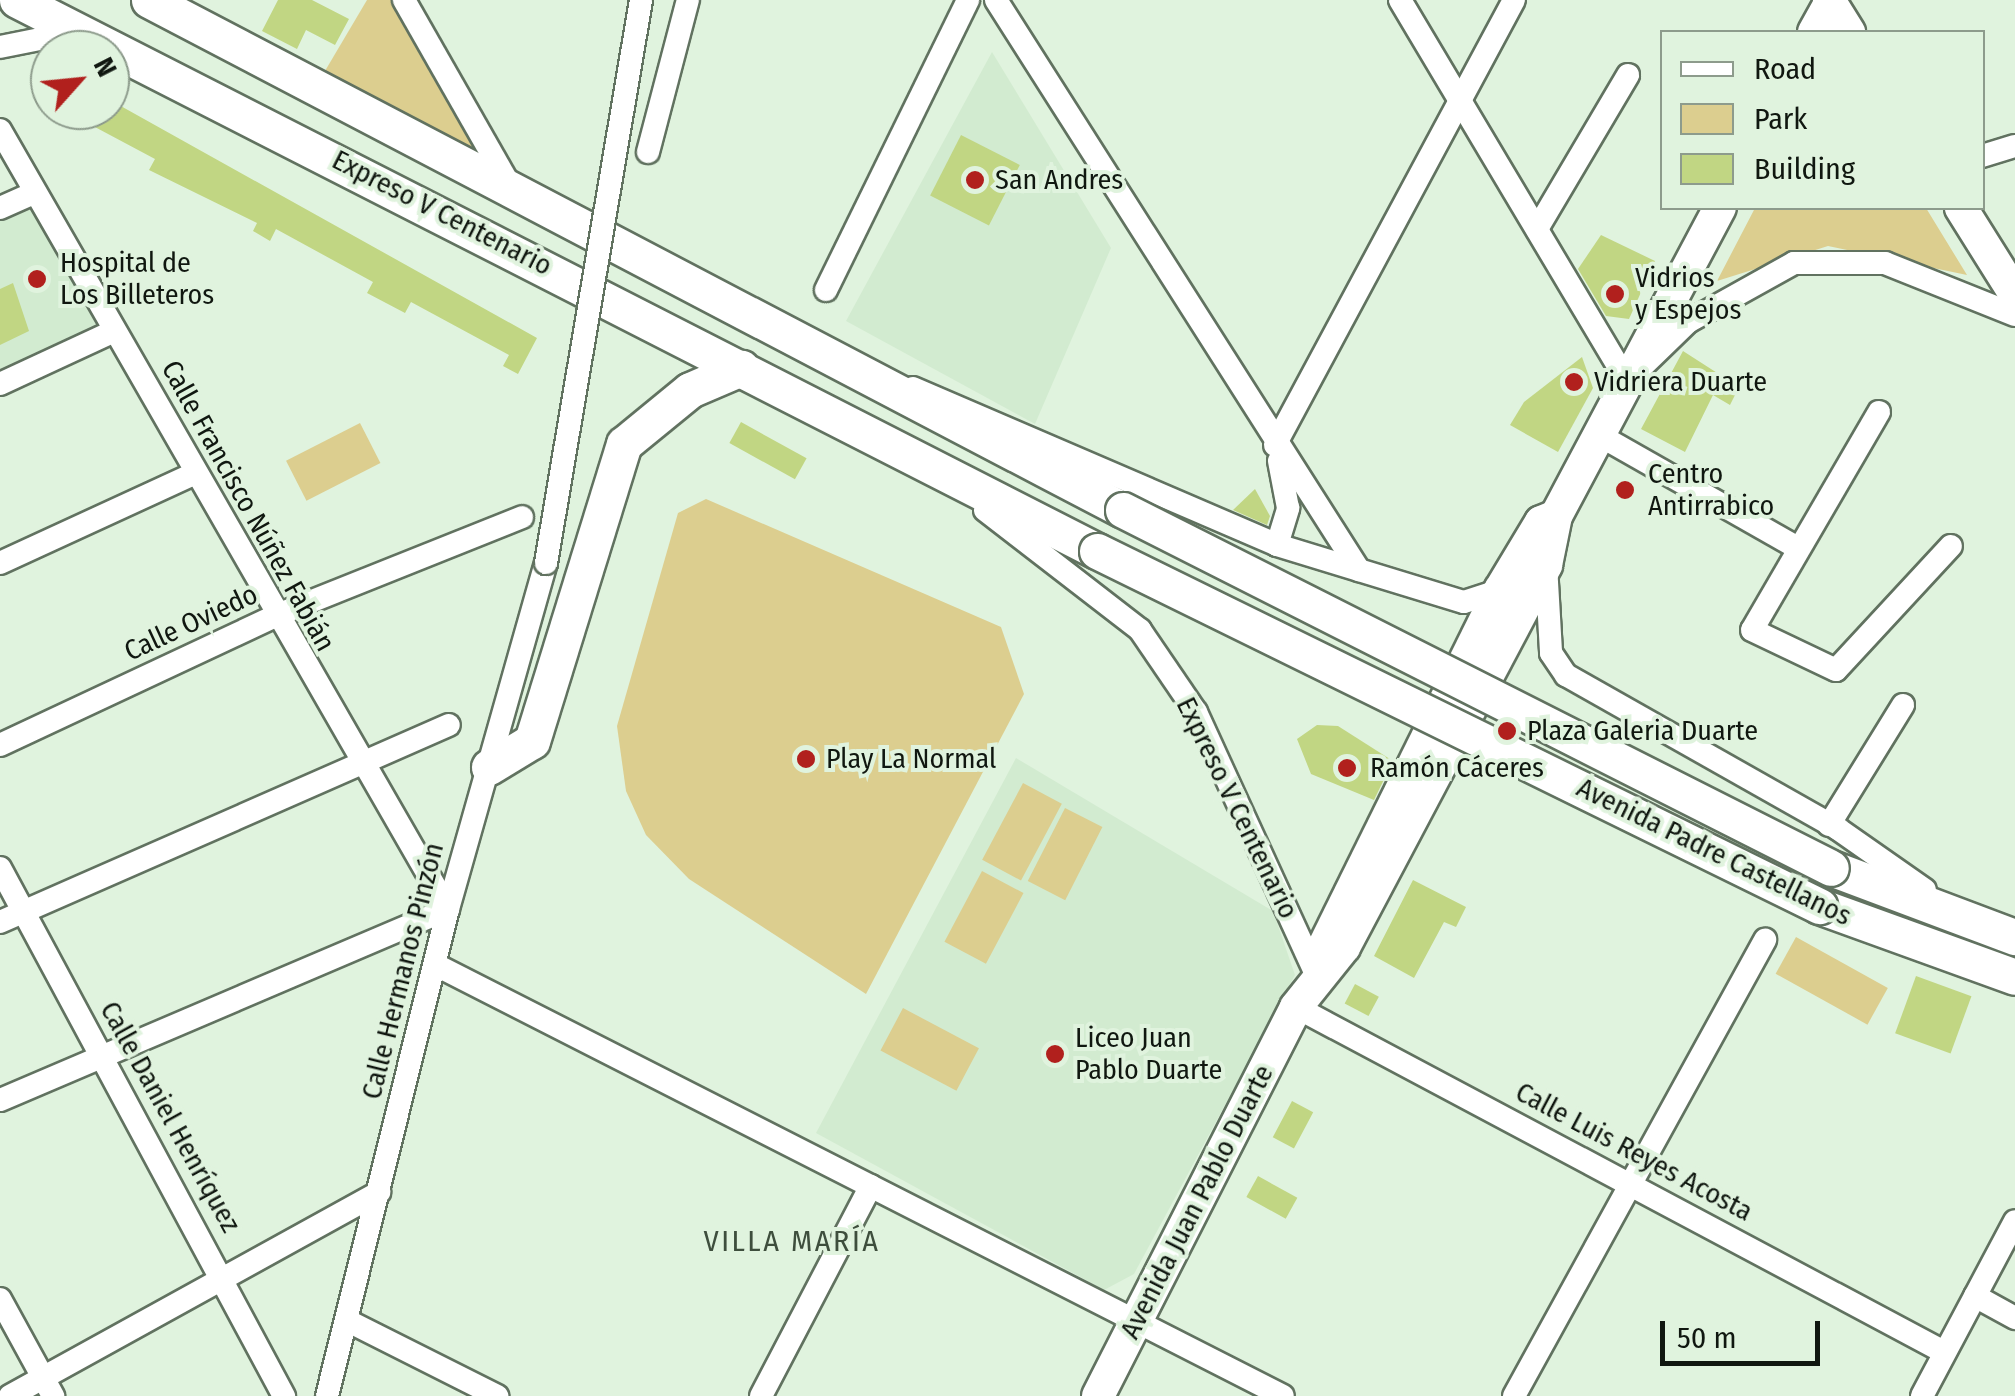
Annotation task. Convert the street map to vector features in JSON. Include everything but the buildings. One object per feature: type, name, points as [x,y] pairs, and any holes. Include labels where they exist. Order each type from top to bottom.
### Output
[{"type":"main road","name":"Expreso V Centenario","points":[[17,0],[79,30]]},
{"type":"main road","name":"Expreso V Centenario","points":[[149,0],[1123,510]]},
{"type":"main road","points":[[1815,30],[1830,1],[1849,30]]},
{"type":"main road","name":"Expreso V Centenario","points":[[130,56],[1097,550]]},
{"type":"main road","points":[[1316,974],[1344,947],[1546,565],[1556,516],[1719,210]]},
{"type":"main road","points":[[1962,210],[2015,294]]},
{"type":"main road","points":[[489,767],[532,741],[624,444],[690,390],[741,368]]},
{"type":"main road","name":"Avenida Padre Castellanos","points":[[1123,510],[1831,868],[1972,916],[2015,937]]},
{"type":"main road","points":[[1316,974],[1325,935],[1500,590],[1541,522],[1556,516]]},
{"type":"main road","name":"Avenida Padre Castellanos","points":[[1097,550],[1819,906],[2015,977]]},
{"type":"main road","name":"Avenida Juan Pablo Duarte","points":[[1098,1396],[1316,974]]},
{"type":"street","points":[[404,0],[512,190]]},
{"type":"street","name":"Calle Hermanos Pinzón","points":[[327,1396],[350,1322],[448,909],[546,564],[641,0]]},
{"type":"street","points":[[648,152],[688,0]]},
{"type":"street","points":[[826,290],[968,0]]},
{"type":"street","points":[[996,0],[1274,445],[1358,570]]},
{"type":"street","points":[[1400,0],[1628,381],[1688,322],[1794,263],[1885,263],[2015,316]]},
{"type":"street","points":[[1277,545],[1288,508],[1274,445],[1462,105],[1514,0]]},
{"type":"street","points":[[0,48],[30,42]]},
{"type":"street","points":[[1537,229],[1628,74]]},
{"type":"street","name":"Calle Francisco Núñez Fabián","points":[[0,130],[360,764],[448,909]]},
{"type":"street","points":[[1985,155],[2015,146]]},
{"type":"street","points":[[0,208],[34,192]]},
{"type":"street","points":[[0,384],[114,331]]},
{"type":"street","name":"Expreso V Centenario","points":[[874,380],[988,414],[1277,545],[1464,602],[1500,590]]},
{"type":"street","points":[[1878,412],[1794,546],[1750,626],[1832,671],[1951,546]]},
{"type":"street","name":"Expreso V Centenario","points":[[864,432],[1055,556],[1140,630],[1196,712],[1316,974]]},
{"type":"street","points":[[1600,435],[1794,546]]},
{"type":"street","points":[[0,563],[196,473]]},
{"type":"street","name":"Calle Oviedo","points":[[0,745],[275,616],[522,517]]},
{"type":"street","points":[[1546,565],[1551,653],[1566,675],[1830,825],[1972,916]]},
{"type":"street","points":[[1830,825],[1903,705]]},
{"type":"street","points":[[11,916],[449,725]]},
{"type":"street","name":"Calle Daniel Henríquez","points":[[0,868],[11,916],[101,1054],[225,1279],[284,1396]]},
{"type":"street","points":[[0,1100],[448,909]]},
{"type":"street","points":[[1514,1396],[1765,940]]},
{"type":"street","points":[[436,965],[1283,1396]]},
{"type":"street","name":"Calle Luis Reyes Acosta","points":[[1296,1007],[1944,1352]]},
{"type":"street","points":[[761,1396],[871,1186]]},
{"type":"street","points":[[10,1396],[48,1387],[225,1279],[379,1192]]},
{"type":"street","points":[[1922,1396],[2015,1221]]},
{"type":"street","points":[[1974,1296],[2015,1318]]},
{"type":"street","points":[[0,1299],[48,1387]]},
{"type":"street","points":[[350,1322],[497,1396]]},
{"type":"shaded area","points":[[992,52],[1111,248],[1035,424],[846,321]]},
{"type":"shaded area","name":"Hospital de Los Billeteros","points":[[35,204],[106,339],[0,388],[0,220]]},
{"type":"shaded area","name":"Liceo Juan Pablo Duarte","points":[[1016,758],[1273,911],[1295,975],[1134,1274],[1104,1290],[816,1133]]},
{"type":"green space","points":[[367,0],[392,0],[492,168],[322,76]]},
{"type":"green space","points":[[1754,210],[1927,210],[1967,275],[1828,246],[1717,281]]},
{"type":"green space","points":[[360,423],[380,463],[306,501],[286,461]]},
{"type":"green space","name":"Play La Normal","points":[[706,499],[1001,627],[1024,694],[866,994],[689,879],[646,835],[626,791],[617,726],[678,513]]},
{"type":"green space","points":[[1023,783],[1062,804],[1021,880],[982,860]]},
{"type":"green space","points":[[1065,808],[1102,827],[1065,900],[1028,881]]},
{"type":"green space","points":[[982,871],[1023,893],[986,964],[944,942]]},
{"type":"green space","points":[[1796,937],[1888,988],[1867,1025],[1776,974]]},
{"type":"green space","points":[[903,1008],[979,1048],[956,1091],[880,1050]]},
{"type":"place","name":"San Andres","points":[[975,180]]},
{"type":"place","name":"Hospital de Los Billeteros","points":[[37,279]]},
{"type":"place","name":"Vidrios y Espejos","points":[[1615,294]]},
{"type":"place","name":"Vidriera Duarte","points":[[1574,382]]},
{"type":"place","name":"Centro Antirrabico","points":[[1625,490]]},
{"type":"place","name":"Plaza Galeria Duarte","points":[[1507,731]]},
{"type":"place","name":"Play La Normal","points":[[806,759]]},
{"type":"place","name":"Ramón Cáceres","points":[[1347,768]]},
{"type":"place","name":"Liceo Juan Pablo Duarte","points":[[1055,1054]]},
{"type":"district","name":"VILLA MARÍA","points":[[792,1241]]}]
